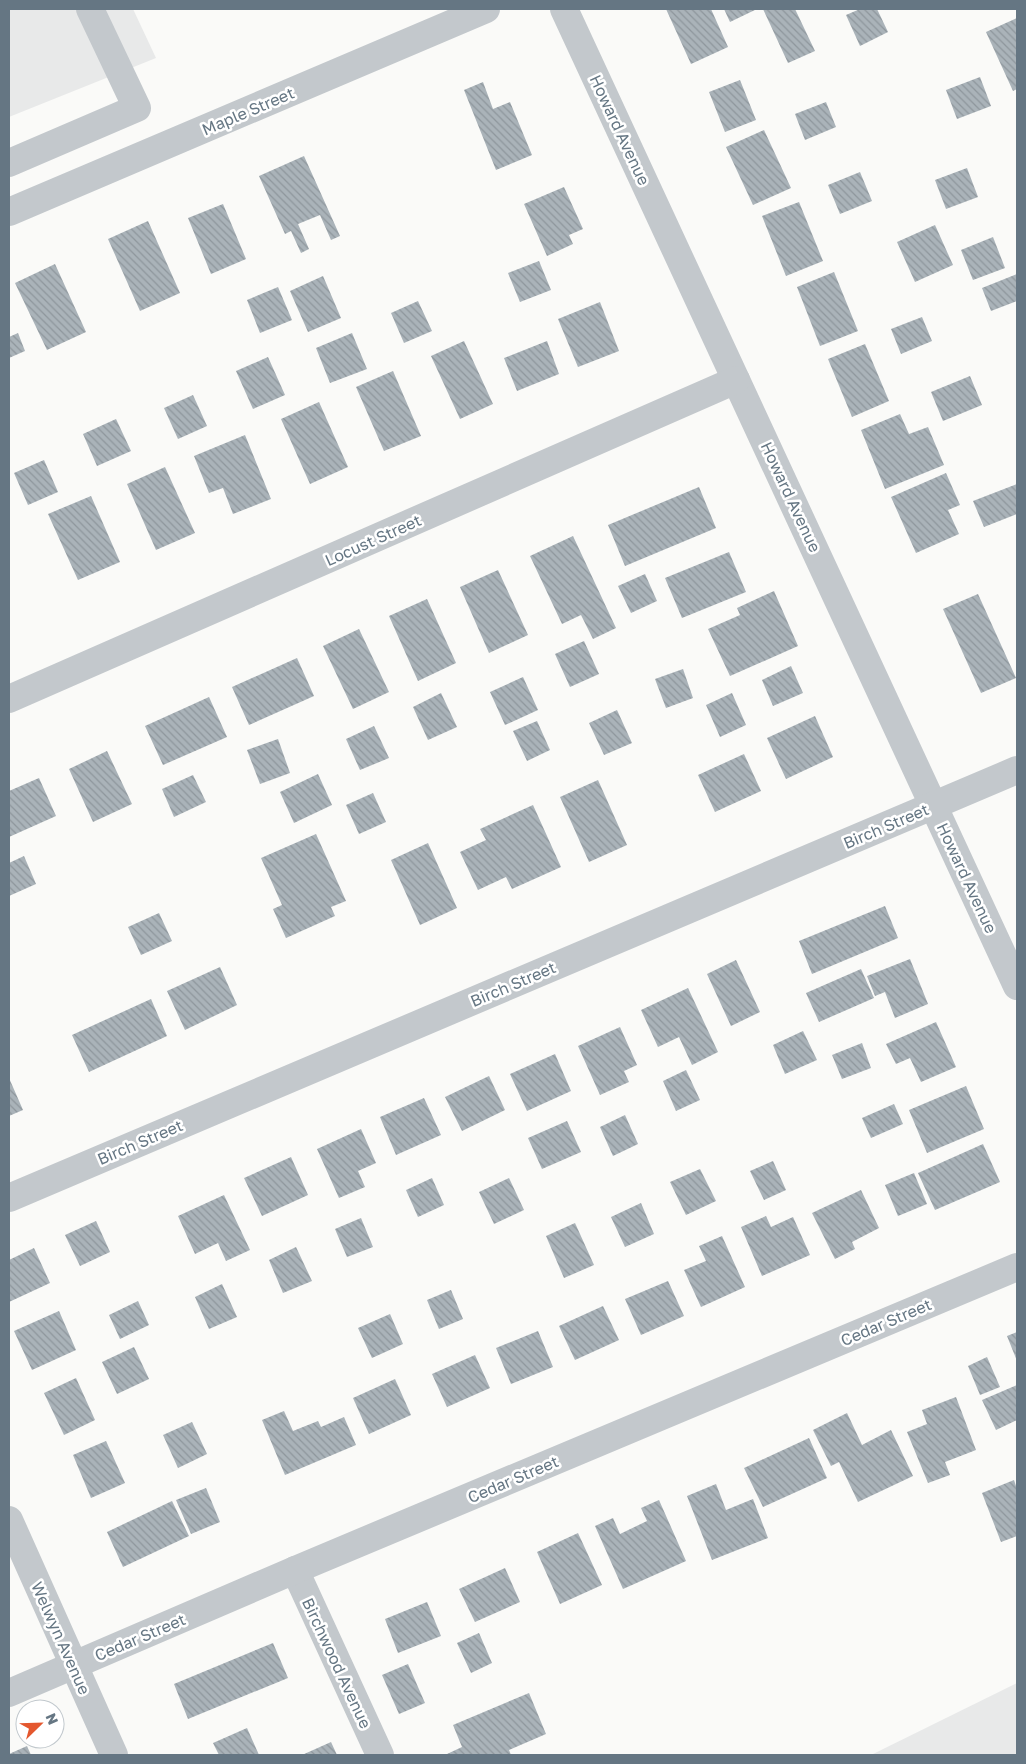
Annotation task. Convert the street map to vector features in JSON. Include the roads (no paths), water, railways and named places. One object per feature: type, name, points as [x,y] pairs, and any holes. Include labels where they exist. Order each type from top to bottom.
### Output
[{"type":"street","points":[[9,163],[137,108],[90,9]]},
{"type":"street","name":"Maple Street","points":[[9,212],[486,9]]},
{"type":"street","name":"Howard Avenue","points":[[564,9],[1017,986]]},
{"type":"street","name":"Locust Street","points":[[9,699],[736,380]]},
{"type":"street","name":"Birch Street","points":[[9,1198],[1017,770]]},
{"type":"street","name":"Cedar Street","points":[[9,1693],[295,1570],[1017,1267]]},
{"type":"street","name":"Welwyn Avenue","points":[[9,1520],[114,1755]]},
{"type":"street","name":"Birchwood Avenue","points":[[295,1570],[380,1755]]}]
